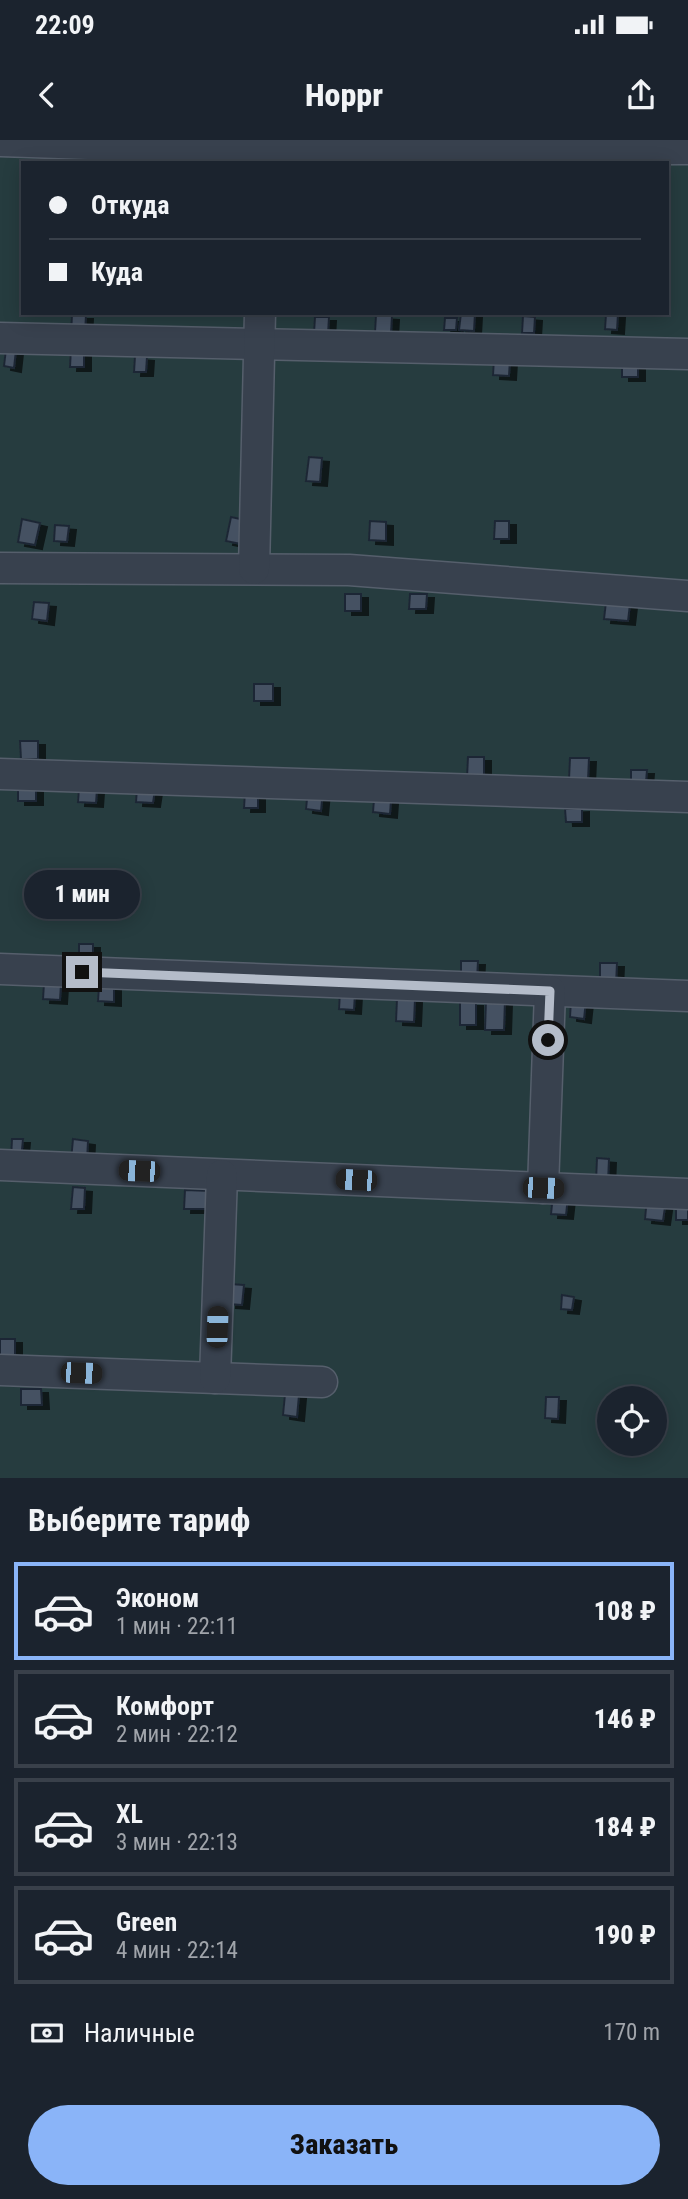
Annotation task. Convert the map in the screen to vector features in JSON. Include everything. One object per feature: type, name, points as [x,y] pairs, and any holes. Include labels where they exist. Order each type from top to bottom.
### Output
[{"type":"lane","points":[[0,141],[267,156],[688,149]]},
{"type":"lane","points":[[254,569],[260,315]]},
{"type":"lane","points":[[0,338],[688,354]]},
{"type":"lane","points":[[0,568],[349,570],[688,596]]},
{"type":"lane","points":[[0,774],[688,797]]},
{"type":"lane","points":[[0,969],[688,996]]},
{"type":"lane","points":[[543,1188],[550,991]]},
{"type":"lane","points":[[0,1166],[688,1194]]},
{"type":"lane","points":[[215,1378],[222,1175]]},
{"type":"lane","points":[[0,1370],[322,1382]]},
{"type":"green space","points":[[0,140],[688,140],[688,1478],[0,1478]]},
{"type":"building","points":[[72,315],[86,315],[85,333],[71,333]]},
{"type":"building","points":[[376,315],[392,316],[391,333],[375,332]]},
{"type":"building","points":[[461,315],[475,315],[474,331],[459,330]]},
{"type":"building","points":[[606,315],[618,315],[617,330],[605,329]]},
{"type":"building","points":[[523,316],[535,317],[534,333],[522,333]]},
{"type":"building","points":[[315,317],[329,317],[328,334],[314,333]]},
{"type":"building","points":[[445,318],[457,318],[456,330],[444,330]]},
{"type":"building","points":[[71,348],[84,348],[84,367],[70,367]]},
{"type":"building","points":[[6,349],[16,350],[14,368],[4,366]]},
{"type":"building","points":[[135,356],[147,357],[146,372],[134,372]]},
{"type":"building","points":[[622,357],[638,357],[638,377],[622,377]]},
{"type":"building","points":[[494,358],[510,359],[509,376],[493,375]]},
{"type":"building","points":[[309,457],[322,458],[320,482],[306,481]]},
{"type":"building","points":[[231,517],[245,520],[241,544],[226,541]]},
{"type":"building","points":[[22,519],[40,523],[35,545],[18,542]]},
{"type":"building","points":[[370,521],[386,522],[386,541],[369,540]]},
{"type":"building","points":[[495,521],[509,521],[509,539],[494,539]]},
{"type":"building","points":[[55,525],[69,526],[67,542],[54,541]]},
{"type":"building","points":[[345,594],[361,594],[361,611],[345,611]]},
{"type":"building","points":[[410,594],[427,594],[426,609],[409,609]]},
{"type":"building","points":[[34,602],[49,603],[47,621],[32,619]]},
{"type":"building","points":[[606,602],[630,604],[628,621],[604,619]]},
{"type":"building","points":[[254,684],[273,684],[273,701],[254,701]]},
{"type":"building","points":[[20,741],[38,741],[38,759],[21,759]]},
{"type":"building","points":[[468,757],[484,757],[484,777],[467,777]]},
{"type":"building","points":[[570,758],[589,758],[588,780],[569,779]]},
{"type":"building","points":[[631,770],[647,770],[646,782],[631,782]]},
{"type":"building","points":[[18,784],[36,784],[36,801],[18,801]]},
{"type":"building","points":[[79,788],[97,789],[96,803],[78,802]]},
{"type":"building","points":[[137,788],[155,790],[153,803],[136,802]]},
{"type":"building","points":[[308,789],[323,790],[321,811],[306,809]]},
{"type":"building","points":[[245,791],[258,791],[258,808],[244,808]]},
{"type":"building","points":[[374,799],[391,800],[390,814],[373,812]]},
{"type":"building","points":[[582,808],[582,822],[566,822],[565,809]]},
{"type":"building","points":[[79,944],[93,944],[93,960],[79,960]]},
{"type":"building","points":[[461,961],[478,961],[477,979],[461,979]]},
{"type":"building","points":[[600,963],[617,963],[616,984],[600,984]]},
{"type":"building","points":[[44,983],[61,984],[60,1000],[43,999]]},
{"type":"building","points":[[99,986],[114,986],[114,1002],[98,1001]]},
{"type":"building","points":[[340,992],[355,993],[354,1010],[339,1009]]},
{"type":"building","points":[[397,999],[415,999],[414,1022],[396,1021]]},
{"type":"building","points":[[486,1000],[505,1000],[504,1030],[485,1030]]},
{"type":"building","points":[[571,1000],[586,1001],[584,1019],[570,1017]]},
{"type":"building","points":[[460,1002],[476,1002],[476,1025],[460,1025]]},
{"type":"building","points":[[12,1139],[23,1139],[21,1160],[11,1159]]},
{"type":"building","points":[[73,1139],[88,1141],[87,1161],[71,1160]]},
{"type":"building","points":[[597,1158],[609,1159],[608,1182],[596,1181]]},
{"type":"building","points":[[73,1187],[85,1188],[84,1209],[71,1209]]},
{"type":"building","points":[[185,1190],[211,1191],[210,1209],[184,1209]]},
{"type":"building","points":[[553,1195],[568,1197],[566,1215],[551,1214]]},
{"type":"building","points":[[647,1198],[666,1200],[663,1221],[645,1219]]},
{"type":"building","points":[[676,1206],[688,1206],[688,1220],[676,1220]]},
{"type":"building","points":[[230,1284],[244,1285],[242,1305],[229,1304]]},
{"type":"building","points":[[562,1295],[574,1297],[572,1310],[561,1309]]},
{"type":"building","points":[[0,1339],[15,1339],[15,1359],[0,1359]]},
{"type":"building","points":[[21,1389],[41,1389],[42,1405],[21,1405]]},
{"type":"building","points":[[285,1394],[299,1395],[297,1417],[283,1415]]},
{"type":"building","points":[[546,1397],[559,1397],[558,1419],[545,1418]]},
{"type":"route","points":[[82,972],[550,991],[548,1040]]}]
